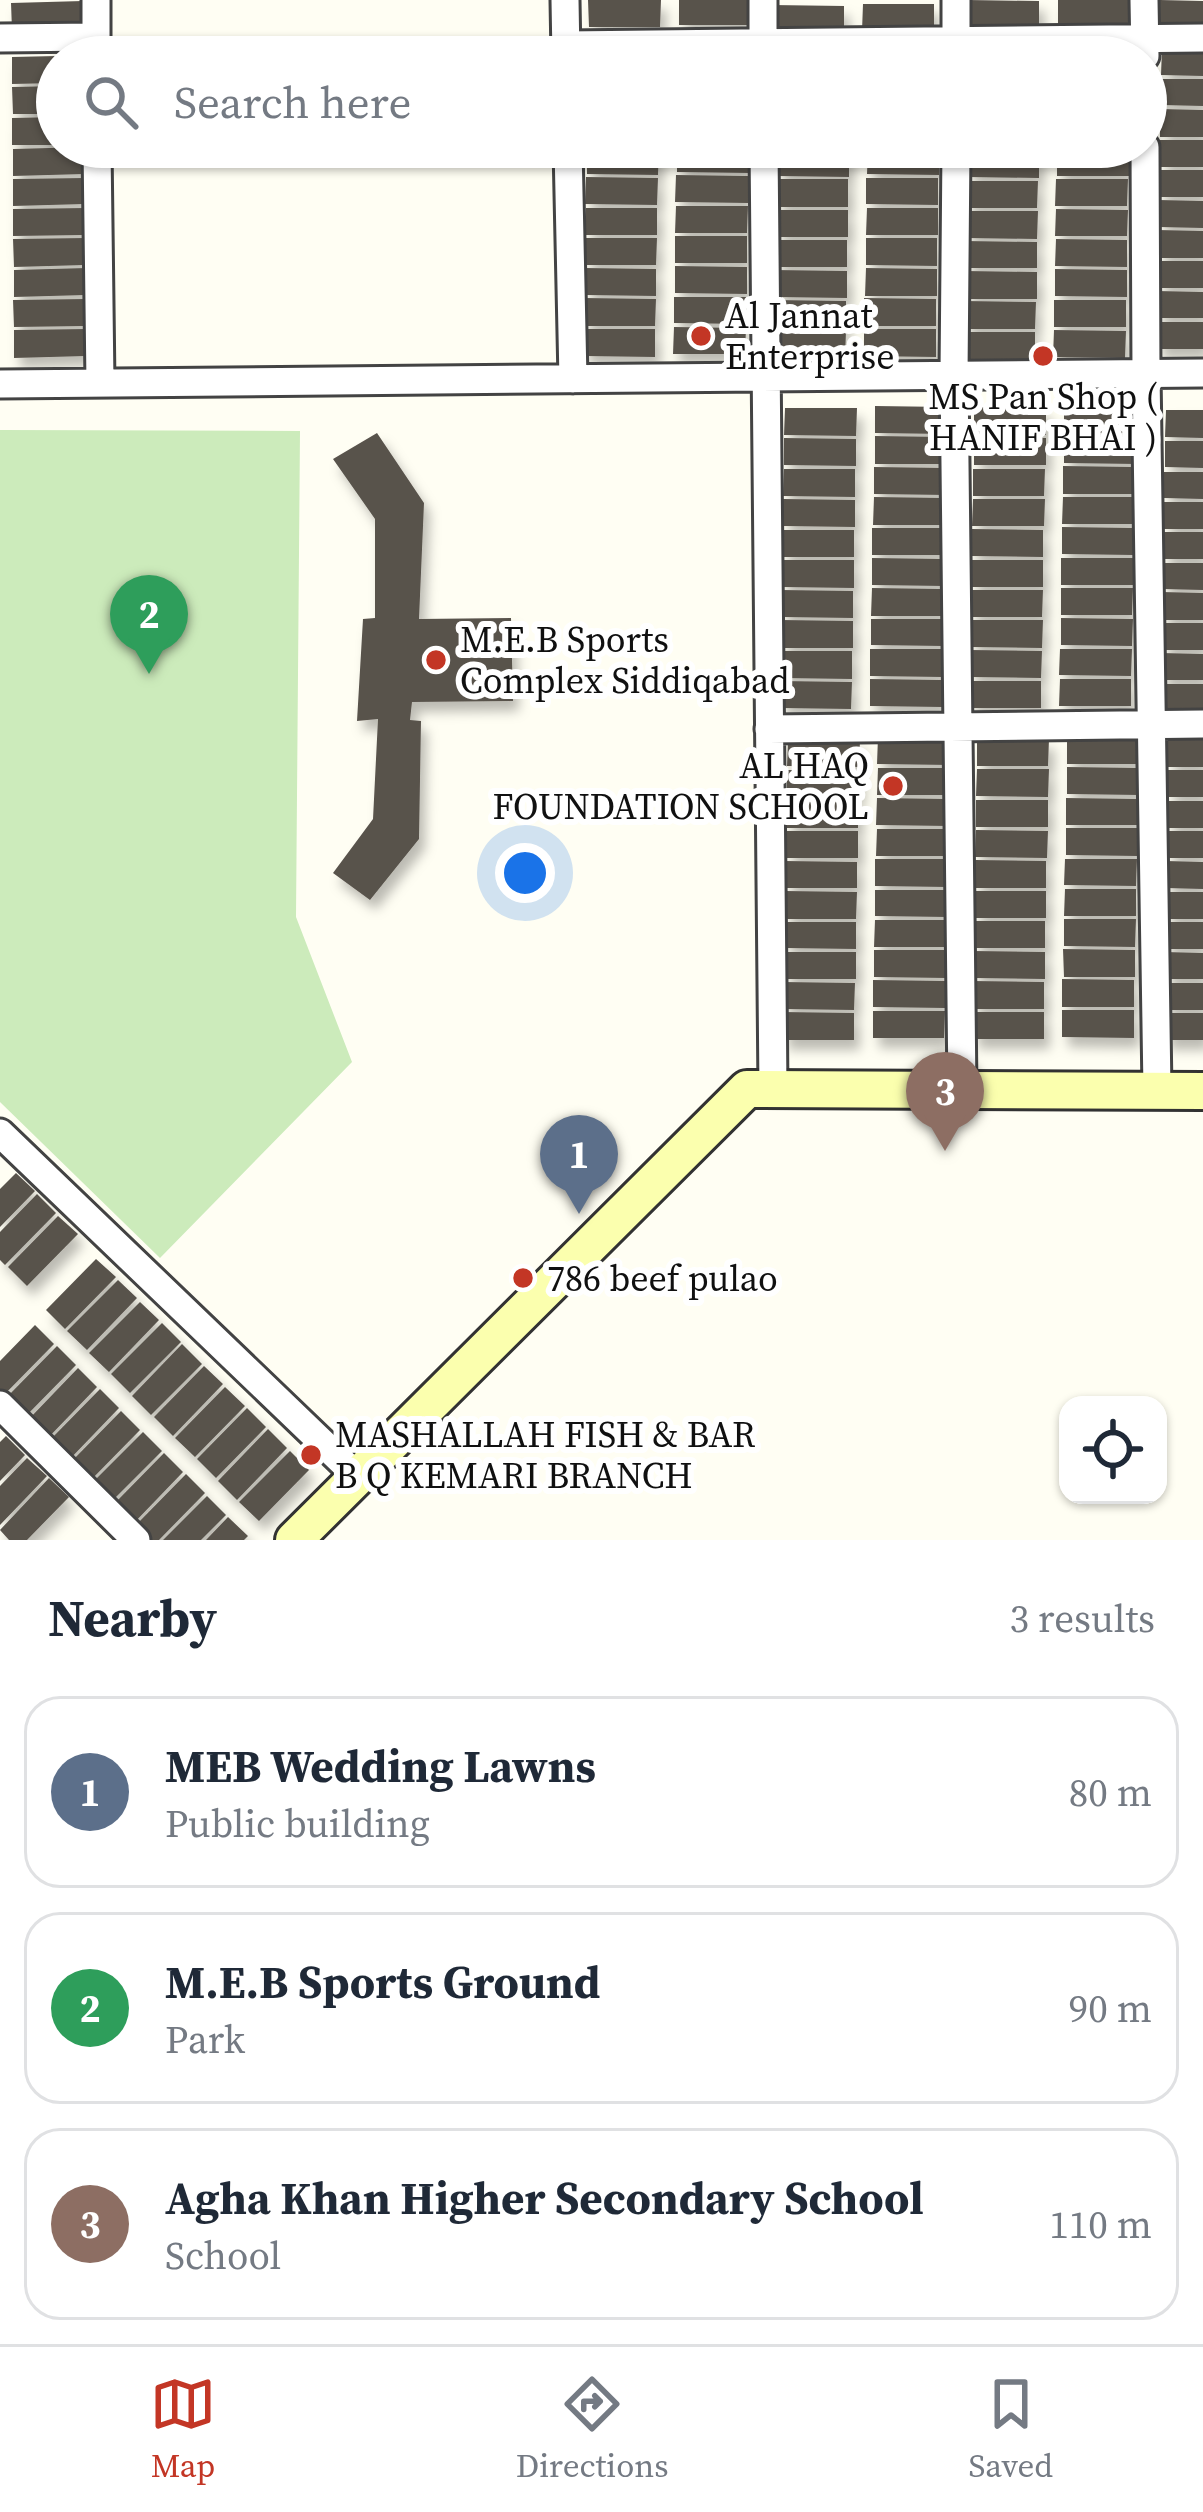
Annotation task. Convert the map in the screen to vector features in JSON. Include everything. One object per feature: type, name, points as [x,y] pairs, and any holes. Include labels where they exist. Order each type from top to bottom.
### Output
[{"type":"street","points":[[95,0],[96,36]]},
{"type":"street","points":[[565,0],[566,36]]},
{"type":"street","points":[[763,0],[763,36]]},
{"type":"street","points":[[956,0],[956,36]]},
{"type":"street","points":[[1144,0],[1145,36]]},
{"type":"street","points":[[0,38],[36,41]]},
{"type":"street","points":[[1167,44],[1203,38]]},
{"type":"street","points":[[97,168],[100,383]]},
{"type":"street","points":[[569,168],[574,379]]},
{"type":"street","points":[[764,168],[773,1089]]},
{"type":"street","points":[[956,168],[962,1090]]},
{"type":"street","points":[[1145,168],[1157,1090]]},
{"type":"street","points":[[0,384],[1203,373]]},
{"type":"street","points":[[769,729],[1203,724]]},
{"type":"street","points":[[294,1540],[747,1089],[1203,1090]]},
{"type":"street","points":[[0,1133],[358,1477]]},
{"type":"street","points":[[0,1405],[136,1540]]},
{"type":"green space","points":[[0,430],[300,431],[296,917],[352,1062],[160,1258],[0,1102]]},
{"type":"building","points":[[588,0],[661,0],[660,27],[589,27]]},
{"type":"building","points":[[679,0],[751,0],[751,25],[679,25]]},
{"type":"building","points":[[968,0],[1039,1],[1039,28],[967,28]]},
{"type":"building","points":[[1058,0],[1130,0],[1129,26],[1058,25]]},
{"type":"building","points":[[1160,0],[1203,1],[1203,28],[1159,27]]},
{"type":"building","points":[[83,1],[84,29],[12,30],[11,3]]},
{"type":"building","points":[[863,4],[934,4],[934,31],[862,31]]},
{"type":"building","points":[[772,5],[844,6],[844,33],[772,33]]},
{"type":"building","points":[[1167,48],[1203,48],[1203,76],[1167,75]]},
{"type":"building","points":[[36,56],[36,83],[12,84],[12,57]]},
{"type":"building","points":[[1167,79],[1203,79],[1203,106],[1167,105]]},
{"type":"building","points":[[36,86],[36,114],[13,114],[12,87]]},
{"type":"building","points":[[1167,109],[1203,110],[1203,137],[1167,137]]},
{"type":"building","points":[[36,117],[36,145],[12,145],[12,118]]},
{"type":"building","points":[[1167,140],[1203,140],[1203,167],[1167,167]]},
{"type":"building","points":[[36,148],[36,168],[85,168],[85,174],[13,176],[13,149]]},
{"type":"building","points":[[587,168],[658,168],[658,175],[587,174]]},
{"type":"building","points":[[677,168],[749,168],[749,173],[677,172]]},
{"type":"building","points":[[777,168],[849,168],[849,177],[777,176]]},
{"type":"building","points":[[867,168],[939,168],[939,175],[867,174]]},
{"type":"building","points":[[967,168],[1039,168],[1039,178],[967,177]]},
{"type":"building","points":[[1057,168],[1129,168],[1129,176],[1057,176]]},
{"type":"building","points":[[1159,170],[1203,170],[1203,197],[1158,197]]},
{"type":"building","points":[[676,175],[748,176],[748,203],[675,202]]},
{"type":"building","points":[[586,177],[658,178],[657,205],[585,204]]},
{"type":"building","points":[[84,178],[85,204],[13,206],[13,179]]},
{"type":"building","points":[[866,178],[938,178],[938,205],[866,204]]},
{"type":"building","points":[[776,179],[848,179],[848,207],[776,207]]},
{"type":"building","points":[[1056,179],[1128,179],[1127,206],[1055,206]]},
{"type":"building","points":[[966,181],[1038,181],[1037,208],[965,208]]},
{"type":"building","points":[[1159,200],[1203,201],[1203,228],[1158,227]]},
{"type":"building","points":[[676,206],[748,206],[747,233],[675,233]]},
{"type":"building","points":[[85,208],[85,235],[13,236],[13,209]]},
{"type":"building","points":[[586,208],[657,208],[657,235],[585,235]]},
{"type":"building","points":[[867,208],[938,208],[938,235],[866,235]]},
{"type":"building","points":[[1056,209],[1128,210],[1127,236],[1055,236]]},
{"type":"building","points":[[776,210],[848,210],[848,237],[776,237]]},
{"type":"building","points":[[965,211],[1038,211],[1037,239],[965,238]]},
{"type":"building","points":[[1158,230],[1203,231],[1203,258],[1158,258]]},
{"type":"building","points":[[675,236],[747,236],[747,263],[675,263]]},
{"type":"building","points":[[85,238],[85,265],[14,267],[13,239]]},
{"type":"building","points":[[585,238],[657,238],[656,265],[585,265]]},
{"type":"building","points":[[866,238],[937,238],[937,266],[866,265]]},
{"type":"building","points":[[1056,239],[1127,240],[1127,267],[1055,266]]},
{"type":"building","points":[[775,240],[847,240],[847,267],[775,267]]},
{"type":"building","points":[[965,241],[1037,242],[1037,268],[965,268]]},
{"type":"building","points":[[1158,261],[1203,261],[1203,288],[1158,288]]},
{"type":"building","points":[[675,266],[747,267],[747,294],[675,293]]},
{"type":"building","points":[[86,268],[86,295],[14,297],[14,270]]},
{"type":"building","points":[[585,268],[656,269],[656,296],[585,295]]},
{"type":"building","points":[[866,268],[937,269],[937,296],[865,296]]},
{"type":"building","points":[[1055,269],[1127,270],[1127,297],[1055,296]]},
{"type":"building","points":[[775,270],[847,271],[847,298],[775,297]]},
{"type":"building","points":[[965,271],[1037,272],[1037,299],[965,299]]},
{"type":"building","points":[[1157,291],[1203,292],[1203,318],[1156,318]]},
{"type":"building","points":[[674,297],[746,297],[745,324],[674,323]]},
{"type":"building","points":[[584,298],[656,299],[655,326],[583,326]]},
{"type":"building","points":[[864,298],[936,299],[936,326],[864,326]]},
{"type":"building","points":[[85,299],[86,326],[14,327],[13,300]]},
{"type":"building","points":[[774,300],[846,301],[846,328],[774,328]]},
{"type":"building","points":[[1054,300],[1126,300],[1126,327],[1054,327]]},
{"type":"building","points":[[964,301],[1036,302],[1035,329],[963,329]]},
{"type":"building","points":[[1157,322],[1203,322],[1203,349],[1156,349]]},
{"type":"building","points":[[674,327],[746,328],[745,354],[673,354]]},
{"type":"building","points":[[86,329],[86,356],[14,358],[14,330]]},
{"type":"building","points":[[583,329],[655,329],[655,357],[583,356]]},
{"type":"building","points":[[864,329],[936,329],[936,357],[864,356]]},
{"type":"building","points":[[1054,330],[1126,331],[1125,358],[1053,357]]},
{"type":"building","points":[[774,331],[846,331],[845,358],[773,358]]},
{"type":"building","points":[[963,332],[1035,332],[1035,359],[963,359]]},
{"type":"building","points":[[875,406],[947,407],[946,434],[875,433]]},
{"type":"building","points":[[1064,406],[1136,406],[1136,433],[1064,433]]},
{"type":"building","points":[[974,407],[1046,408],[1046,435],[974,434]]},
{"type":"building","points":[[785,408],[857,408],[856,436],[784,435]]},
{"type":"building","points":[[1166,410],[1203,410],[1203,438],[1165,437]]},
{"type":"building","name":"M.E.B Sports Complex Siddiqabad","points":[[377,433],[424,503],[419,619],[511,618],[513,701],[412,702],[410,720],[421,721],[419,839],[370,900],[333,873],[373,819],[378,719],[357,721],[363,619],[375,618],[375,519],[333,459]]},
{"type":"building","points":[[875,436],[947,437],[946,464],[875,464]]},
{"type":"building","points":[[1064,436],[1136,436],[1136,464],[1064,463]]},
{"type":"building","points":[[784,438],[856,439],[856,466],[784,465]]},
{"type":"building","points":[[974,438],[1046,438],[1046,465],[974,465]]},
{"type":"building","points":[[1165,441],[1203,441],[1203,468],[1165,467]]},
{"type":"building","points":[[1063,466],[1135,467],[1135,494],[1063,494]]},
{"type":"building","points":[[874,467],[946,468],[946,495],[874,494]]},
{"type":"building","points":[[784,469],[855,469],[855,497],[783,496]]},
{"type":"building","points":[[973,469],[1045,469],[1044,496],[973,496]]},
{"type":"building","points":[[1164,472],[1203,472],[1203,499],[1164,498]]},
{"type":"building","points":[[874,497],[945,498],[945,525],[873,525]]},
{"type":"building","points":[[1063,497],[1135,497],[1134,524],[1062,524]]},
{"type":"building","points":[[783,499],[855,500],[855,527],[783,526]]},
{"type":"building","points":[[973,499],[1045,499],[1044,526],[972,526]]},
{"type":"building","points":[[1164,502],[1203,502],[1203,529],[1164,529]]},
{"type":"building","points":[[1062,527],[1134,528],[1133,555],[1062,554]]},
{"type":"building","points":[[872,528],[945,528],[944,555],[872,555]]},
{"type":"building","points":[[971,529],[1043,530],[1043,557],[971,556]]},
{"type":"building","points":[[782,530],[854,530],[854,557],[782,557]]},
{"type":"building","points":[[1163,532],[1203,532],[1203,559],[1163,559]]},
{"type":"building","points":[[872,558],[944,559],[944,586],[872,585]]},
{"type":"building","points":[[1061,558],[1133,558],[1133,585],[1061,585]]},
{"type":"building","points":[[782,560],[854,560],[854,588],[781,587]]},
{"type":"building","points":[[971,560],[1043,560],[1043,587],[971,587]]},
{"type":"building","points":[[1163,563],[1203,563],[1203,590],[1162,589]]},
{"type":"building","points":[[872,588],[943,589],[943,616],[871,616]]},
{"type":"building","points":[[1061,588],[1133,588],[1132,615],[1061,615]]},
{"type":"building","points":[[781,590],[853,591],[853,618],[781,617]]},
{"type":"building","points":[[971,590],[1043,590],[1042,617],[970,617]]},
{"type":"building","points":[[1162,592],[1203,593],[1203,620],[1162,620]]},
{"type":"building","points":[[1061,618],[1133,619],[1132,646],[1061,645]]},
{"type":"building","points":[[871,619],[943,619],[943,646],[871,645]]},
{"type":"building","points":[[781,620],[853,621],[853,648],[781,648]]},
{"type":"building","points":[[970,620],[1043,620],[1042,648],[970,647]]},
{"type":"building","points":[[1162,623],[1203,623],[1203,650],[1162,650]]},
{"type":"building","points":[[870,649],[942,649],[942,677],[870,676]]},
{"type":"building","points":[[1060,649],[1132,649],[1131,676],[1059,675]]},
{"type":"building","points":[[970,650],[1042,651],[1041,678],[969,677]]},
{"type":"building","points":[[780,651],[852,651],[852,679],[780,678]]},
{"type":"building","points":[[1161,653],[1203,654],[1203,680],[1160,680]]},
{"type":"building","points":[[870,679],[942,680],[942,707],[870,706]]},
{"type":"building","points":[[1060,679],[1131,679],[1131,706],[1059,706]]},
{"type":"building","points":[[780,681],[852,682],[851,709],[780,708]]},
{"type":"building","points":[[969,681],[1041,681],[1041,708],[969,708]]},
{"type":"building","points":[[1161,684],[1203,684],[1203,711],[1160,711]]},
{"type":"building","points":[[878,737],[950,738],[950,765],[877,764]]},
{"type":"building","points":[[1067,737],[1139,737],[1139,764],[1067,764]]},
{"type":"building","points":[[788,739],[860,740],[859,767],[787,766]]},
{"type":"building","points":[[977,739],[1049,739],[1048,766],[977,766]]},
{"type":"building","points":[[1168,740],[1203,740],[1203,767],[1168,767]]},
{"type":"building","points":[[1067,767],[1139,768],[1139,795],[1067,794]]},
{"type":"building","points":[[878,768],[950,768],[949,795],[877,795]]},
{"type":"building","points":[[977,769],[1049,769],[1048,797],[976,796]]},
{"type":"building","points":[[787,770],[859,770],[859,797],[787,797]]},
{"type":"building","points":[[1168,770],[1203,770],[1203,797],[1168,797]]},
{"type":"building","points":[[877,798],[948,799],[948,826],[876,825]]},
{"type":"building","points":[[1066,798],[1138,799],[1138,825],[1066,825]]},
{"type":"building","points":[[786,800],[858,801],[858,828],[786,828]]},
{"type":"building","points":[[976,800],[1048,800],[1048,827],[976,827]]},
{"type":"building","points":[[1167,801],[1203,801],[1203,828],[1167,828]]},
{"type":"building","points":[[1066,828],[1138,828],[1137,856],[1066,855]]},
{"type":"building","points":[[877,829],[949,829],[948,856],[876,856]]},
{"type":"building","points":[[976,830],[1048,831],[1047,858],[975,857]]},
{"type":"building","points":[[787,831],[858,831],[858,858],[786,858]]},
{"type":"building","points":[[1167,831],[1203,831],[1203,858],[1167,858]]},
{"type":"building","points":[[875,859],[947,859],[947,887],[875,886]]},
{"type":"building","points":[[1065,859],[1137,859],[1136,886],[1064,885]]},
{"type":"building","points":[[975,860],[1046,861],[1046,888],[974,888]]},
{"type":"building","points":[[785,861],[857,862],[857,888],[785,888]]},
{"type":"building","points":[[1166,861],[1203,862],[1203,889],[1165,888]]},
{"type":"building","points":[[1065,889],[1136,889],[1136,916],[1064,916]]},
{"type":"building","points":[[875,890],[947,890],[947,917],[875,916]]},
{"type":"building","points":[[785,891],[857,892],[856,919],[784,919]]},
{"type":"building","points":[[974,891],[1046,891],[1046,918],[974,918]]},
{"type":"building","points":[[1166,892],[1203,892],[1203,919],[1165,919]]},
{"type":"building","points":[[1064,919],[1136,919],[1135,947],[1064,946]]},
{"type":"building","points":[[875,920],[946,920],[946,947],[874,947]]},
{"type":"building","points":[[974,921],[1045,921],[1045,948],[973,948]]},
{"type":"building","points":[[784,922],[856,922],[856,949],[784,948]]},
{"type":"building","points":[[1165,922],[1203,922],[1203,949],[1164,949]]},
{"type":"building","points":[[1063,949],[1135,950],[1135,977],[1064,977]]},
{"type":"building","points":[[874,950],[946,950],[946,978],[874,977]]},
{"type":"building","points":[[973,951],[1045,952],[1045,979],[973,978]]},
{"type":"building","points":[[784,952],[856,952],[856,979],[784,979]]},
{"type":"building","points":[[1165,952],[1203,953],[1203,979],[1164,979]]},
{"type":"building","points":[[1062,979],[1134,980],[1134,1007],[1062,1007]]},
{"type":"building","points":[[873,980],[945,981],[945,1008],[873,1007]]},
{"type":"building","points":[[972,981],[1044,982],[1044,1009],[972,1009]]},
{"type":"building","points":[[783,982],[855,983],[854,1010],[782,1009]]},
{"type":"building","points":[[1163,983],[1203,983],[1203,1010],[1163,1010]]},
{"type":"building","points":[[1062,1010],[1134,1010],[1134,1038],[1062,1037]]},
{"type":"building","points":[[873,1011],[945,1011],[944,1038],[873,1038]]},
{"type":"building","points":[[782,1012],[854,1013],[854,1040],[782,1040]]},
{"type":"building","points":[[972,1012],[1044,1012],[1044,1039],[972,1039]]},
{"type":"building","points":[[1164,1013],[1203,1013],[1203,1040],[1163,1040]]},
{"type":"building","points":[[16,1173],[35,1191],[0,1227],[0,1189]]},
{"type":"building","points":[[37,1194],[56,1213],[5,1265],[0,1260],[0,1232]]},
{"type":"building","points":[[58,1216],[78,1234],[27,1286],[8,1267]]},
{"type":"building","points":[[96,1259],[116,1277],[65,1329],[46,1310]]},
{"type":"building","points":[[118,1280],[137,1298],[87,1350],[67,1331]]},
{"type":"building","points":[[140,1302],[159,1320],[109,1372],[89,1353]]},
{"type":"building","points":[[162,1323],[181,1342],[130,1393],[111,1374]]},
{"type":"building","points":[[35,1325],[54,1344],[4,1395],[0,1392],[0,1361]]},
{"type":"building","points":[[182,1344],[202,1364],[151,1415],[132,1396]]},
{"type":"building","points":[[57,1346],[76,1365],[25,1417],[6,1398]]},
{"type":"building","points":[[204,1366],[223,1384],[173,1436],[154,1417]]},
{"type":"building","points":[[78,1368],[97,1387],[47,1439],[28,1420]]},
{"type":"building","points":[[225,1387],[245,1406],[195,1457],[175,1438]]},
{"type":"building","points":[[100,1389],[119,1408],[69,1460],[49,1441]]},
{"type":"building","points":[[247,1408],[266,1427],[216,1478],[197,1459]]},
{"type":"building","points":[[121,1411],[140,1430],[90,1481],[70,1463]]},
{"type":"building","points":[[268,1429],[287,1448],[237,1500],[218,1481]]},
{"type":"building","points":[[143,1432],[162,1451],[111,1502],[92,1483]]},
{"type":"building","points":[[6,1436],[25,1455],[0,1481],[0,1442]]},
{"type":"building","points":[[290,1451],[309,1470],[259,1521],[239,1502]]},
{"type":"building","points":[[164,1453],[183,1472],[133,1524],[114,1504]]},
{"type":"building","points":[[27,1458],[47,1476],[0,1525],[0,1486]]},
{"type":"building","points":[[186,1474],[205,1493],[159,1540],[150,1540],[135,1526]]},
{"type":"building","points":[[49,1478],[69,1497],[27,1540],[9,1540],[0,1530]]},
{"type":"building","points":[[207,1496],[226,1515],[201,1540],[163,1540]]},
{"type":"building","points":[[228,1517],[248,1536],[244,1540],[206,1540]]},
{"type":"place","name":"Al Jannat Enterprise","points":[[701,336]]},
{"type":"place","name":"MS Pan Shop ( HANIF BHAI )","points":[[1043,356]]},
{"type":"place","name":"M.E.B Sports Complex Siddiqabad","points":[[436,660]]},
{"type":"place","name":"M.E.B Sports Ground","points":[[149,674]]},
{"type":"place","name":"AL HAQ FOUNDATION SCHOOL","points":[[893,786]]},
{"type":"place","name":"Agha Khan Higher Secondary School","points":[[945,1151]]},
{"type":"place","name":"MEB Wedding Lawns","points":[[579,1214]]},
{"type":"place","name":"786 beef pulao","points":[[523,1278]]},
{"type":"place","name":"MASHALLAH FISH & BAR B Q KEMARI BRANCH","points":[[311,1455]]}]
